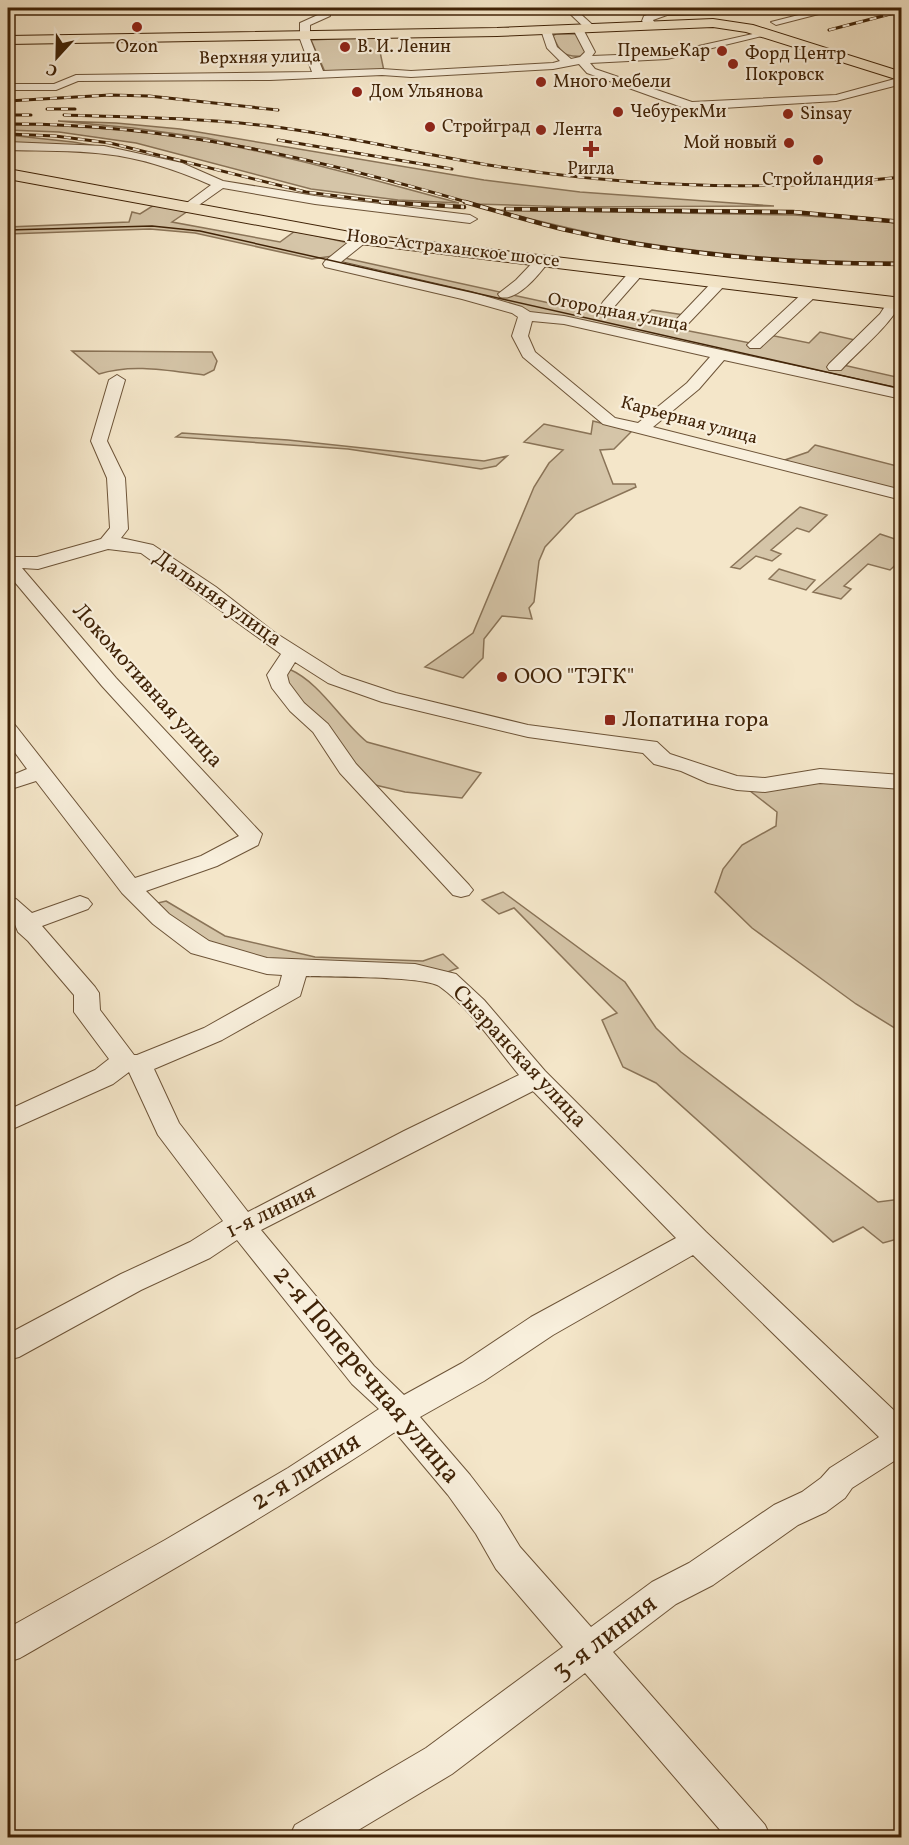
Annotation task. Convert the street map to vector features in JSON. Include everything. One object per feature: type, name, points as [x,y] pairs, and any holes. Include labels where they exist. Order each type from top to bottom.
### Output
[{"type":"main road","points":[[8,40],[546,30],[713,23],[762,33],[902,78]]},
{"type":"main road","name":"Ново-Астраханское шоссе","points":[[8,174],[361,239],[898,303]]},
{"type":"street","points":[[319,75],[305,39],[305,23],[324,16],[325,8]]},
{"type":"street","points":[[569,8],[584,29],[590,52],[584,60],[585,65],[595,72],[690,106],[836,98],[902,78]]},
{"type":"street","points":[[651,25],[647,21],[648,18],[668,10],[722,11],[737,8]]},
{"type":"street","points":[[776,22],[814,10],[837,8]]},
{"type":"street","points":[[546,30],[552,48],[570,64]]},
{"type":"street","name":"Верхняя улица","points":[[8,87],[56,87],[76,78],[382,72],[416,74],[570,64],[584,60],[667,56],[762,33]]},
{"type":"street","points":[[8,146],[104,150],[178,166],[220,183],[315,200],[470,219]]},
{"type":"street","points":[[189,208],[220,183]]},
{"type":"street","name":"Огородная улица","points":[[361,239],[329,262],[330,264],[466,295],[517,310],[526,316],[564,320],[902,394]]},
{"type":"street","points":[[505,294],[520,283],[543,260]]},
{"type":"street","points":[[608,305],[637,272]]},
{"type":"street","points":[[679,325],[720,282]]},
{"type":"street","points":[[755,345],[811,293]]},
{"type":"street","points":[[835,367],[898,303]]},
{"type":"street","name":"Карьерная улица","points":[[526,316],[520,336],[528,354],[602,416],[640,430],[902,495]]},
{"type":"street","points":[[640,430],[693,386],[721,354]]},
{"type":"street","points":[[8,562],[38,563],[107,543],[119,529],[116,478],[99,441],[117,380]]},
{"type":"street","name":"Дальняя улица","points":[[107,543],[128,544],[147,549],[295,654],[285,660],[277,675],[279,684],[297,707],[321,728],[348,768],[461,890]]},
{"type":"street","name":"Локомотивная улица","points":[[8,562],[109,682],[251,834],[250,840],[208,861],[130,888]]},
{"type":"street","points":[[295,654],[335,679],[389,698],[528,731],[649,747],[662,759],[737,783],[765,785],[820,776],[902,782]]},
{"type":"street","name":"Сызранская улица","points":[[8,729],[130,888],[161,918],[200,947],[245,961],[296,968],[415,972],[447,980],[475,1005],[536,1078],[696,1240],[901,1439]]},
{"type":"street","points":[[8,784],[42,771]]},
{"type":"street","points":[[17,922],[80,904]]},
{"type":"street","name":"2-я Поперечная улица","points":[[17,922],[38,935],[86,993],[87,1012],[131,1064],[168,1128],[363,1375],[390,1400],[488,1524],[508,1558],[752,1838]]},
{"type":"street","points":[[8,1121],[131,1064],[213,1034],[291,990],[296,968]]},
{"type":"street","name":"1-я линия","points":[[8,1348],[131,1282],[200,1250],[229,1230],[260,1219],[414,1138],[536,1078]]},
{"type":"street","name":"2-я линия","points":[[8,1646],[177,1551],[472,1372],[542,1326],[696,1240]]},
{"type":"street","name":"3-я линия","points":[[308,1838],[439,1761],[664,1593],[701,1574],[786,1515],[814,1502],[833,1488],[841,1478],[901,1439]]},
{"type":"shaded area","points":[[577,34],[587,52],[582,56],[566,55],[555,41],[553,36]]},
{"type":"shaded area","points":[[377,37],[384,71],[325,72],[311,40]]},
{"type":"shaded area","points":[[58,121],[180,129],[484,180],[580,192],[774,206],[573,207],[475,204],[335,167],[207,138]]},
{"type":"shaded area","points":[[8,125],[65,125],[179,136],[292,159],[459,203],[398,200],[311,189],[136,143],[59,132],[8,130]]},
{"type":"shaded area","points":[[8,135],[73,142],[132,152],[8,145]]},
{"type":"shaded area","points":[[154,205],[188,211],[172,222],[280,242],[295,231],[349,243],[333,256],[312,259],[195,233],[150,229],[8,234],[8,227],[129,222],[132,212],[140,214]]},
{"type":"shaded area","points":[[494,210],[794,215],[889,222],[901,224],[901,262],[769,258],[670,247],[619,239]]},
{"type":"shaded area","points":[[340,257],[638,320],[652,310],[691,316],[679,329],[750,343],[760,333],[809,343],[820,332],[855,340],[843,365],[901,378],[901,392],[533,313],[503,303],[339,264]]},
{"type":"shaded area","points":[[72,351],[212,352],[217,361],[214,370],[204,375],[138,368],[99,374]]},
{"type":"shaded area","points":[[593,421],[632,431],[614,449],[600,450],[613,484],[635,484],[636,487],[576,514],[545,547],[539,561],[534,602],[529,608],[532,619],[502,616],[484,639],[483,658],[463,678],[425,667],[473,633],[534,487],[549,463],[563,450],[524,442],[544,424],[591,434]]},
{"type":"shaded area","points":[[182,433],[288,440],[484,461],[507,456],[496,466],[481,469],[348,449],[176,437]]},
{"type":"shaded area","points":[[815,445],[901,467],[901,491],[782,461],[808,452]]},
{"type":"shaded area","points":[[800,507],[827,515],[809,532],[797,528],[771,550],[781,554],[772,561],[756,556],[740,569],[731,567]]},
{"type":"shaded area","points":[[880,534],[901,541],[901,560],[890,570],[868,564],[844,586],[851,589],[841,599],[813,592]]},
{"type":"shaded area","points":[[779,569],[815,580],[806,590],[769,579]]},
{"type":"shaded area","points":[[289,669],[321,692],[367,742],[481,773],[462,798],[405,792],[371,784],[290,691],[284,672]]},
{"type":"shaded area","points":[[820,779],[901,786],[901,1032],[856,1004],[752,928],[715,892],[723,869],[742,845],[776,826],[777,812],[745,787]]},
{"type":"shaded area","points":[[503,892],[625,982],[656,1028],[681,1052],[878,1202],[901,1199],[901,1238],[883,1243],[863,1227],[833,1242],[656,1083],[623,1067],[602,1020],[617,1013],[514,908],[499,914],[482,900]]},
{"type":"shaded area","points":[[166,901],[225,936],[315,957],[423,961],[443,954],[458,968],[445,973],[270,961],[207,942],[168,916],[158,903]]},
{"type":"tram line","points":[[8,230],[152,226],[200,231],[902,389]]},
{"type":"railway","points":[[829,30],[902,11]]},
{"type":"railway","points":[[8,101],[110,95],[149,96],[278,110]]},
{"type":"railway","points":[[47,109],[75,109]]},
{"type":"railway","points":[[8,115],[31,115]]},
{"type":"railway","points":[[64,115],[140,117],[268,126],[325,134],[495,166],[647,183],[800,185],[902,177]]},
{"type":"railway","points":[[8,124],[67,125],[184,137],[299,158],[470,203]]},
{"type":"railway","points":[[8,134],[55,136],[110,143],[306,192],[389,202]]},
{"type":"railway","points":[[278,140],[452,169]]},
{"type":"railway","points":[[381,202],[389,202]]},
{"type":"railway","points":[[389,202],[464,207]]},
{"type":"railway","points":[[389,202],[393,203]]},
{"type":"railway","points":[[465,202],[562,229],[689,252],[774,260],[902,264]]},
{"type":"railway","points":[[506,209],[793,212],[902,222]]},
{"type":"place","name":"Ozon","points":[[137,27]]},
{"type":"place","name":"В. И. Ленин","points":[[345,47]]},
{"type":"place","name":"ПремьеКар","points":[[722,51]]},
{"type":"place","name":"Форд Центр Покровск","points":[[733,64]]},
{"type":"place","name":"Много мебели","points":[[541,82]]},
{"type":"place","name":"Дом Ульянова","points":[[357,92]]},
{"type":"place","name":"ЧебурекМи","points":[[618,112]]},
{"type":"place","name":"Sinsay","points":[[788,114]]},
{"type":"place","name":"Стройград","points":[[430,127]]},
{"type":"place","name":"Лента","points":[[541,130]]},
{"type":"place","name":"Мой новый","points":[[789,143]]},
{"type":"place","name":"Ригла","points":[[591,149]]},
{"type":"place","name":"Стройландия","points":[[818,160]]},
{"type":"place","name":"ООО \"ТЭГК\"","points":[[502,677]]},
{"type":"place","name":"Лопатина гора","points":[[610,720]]}]
